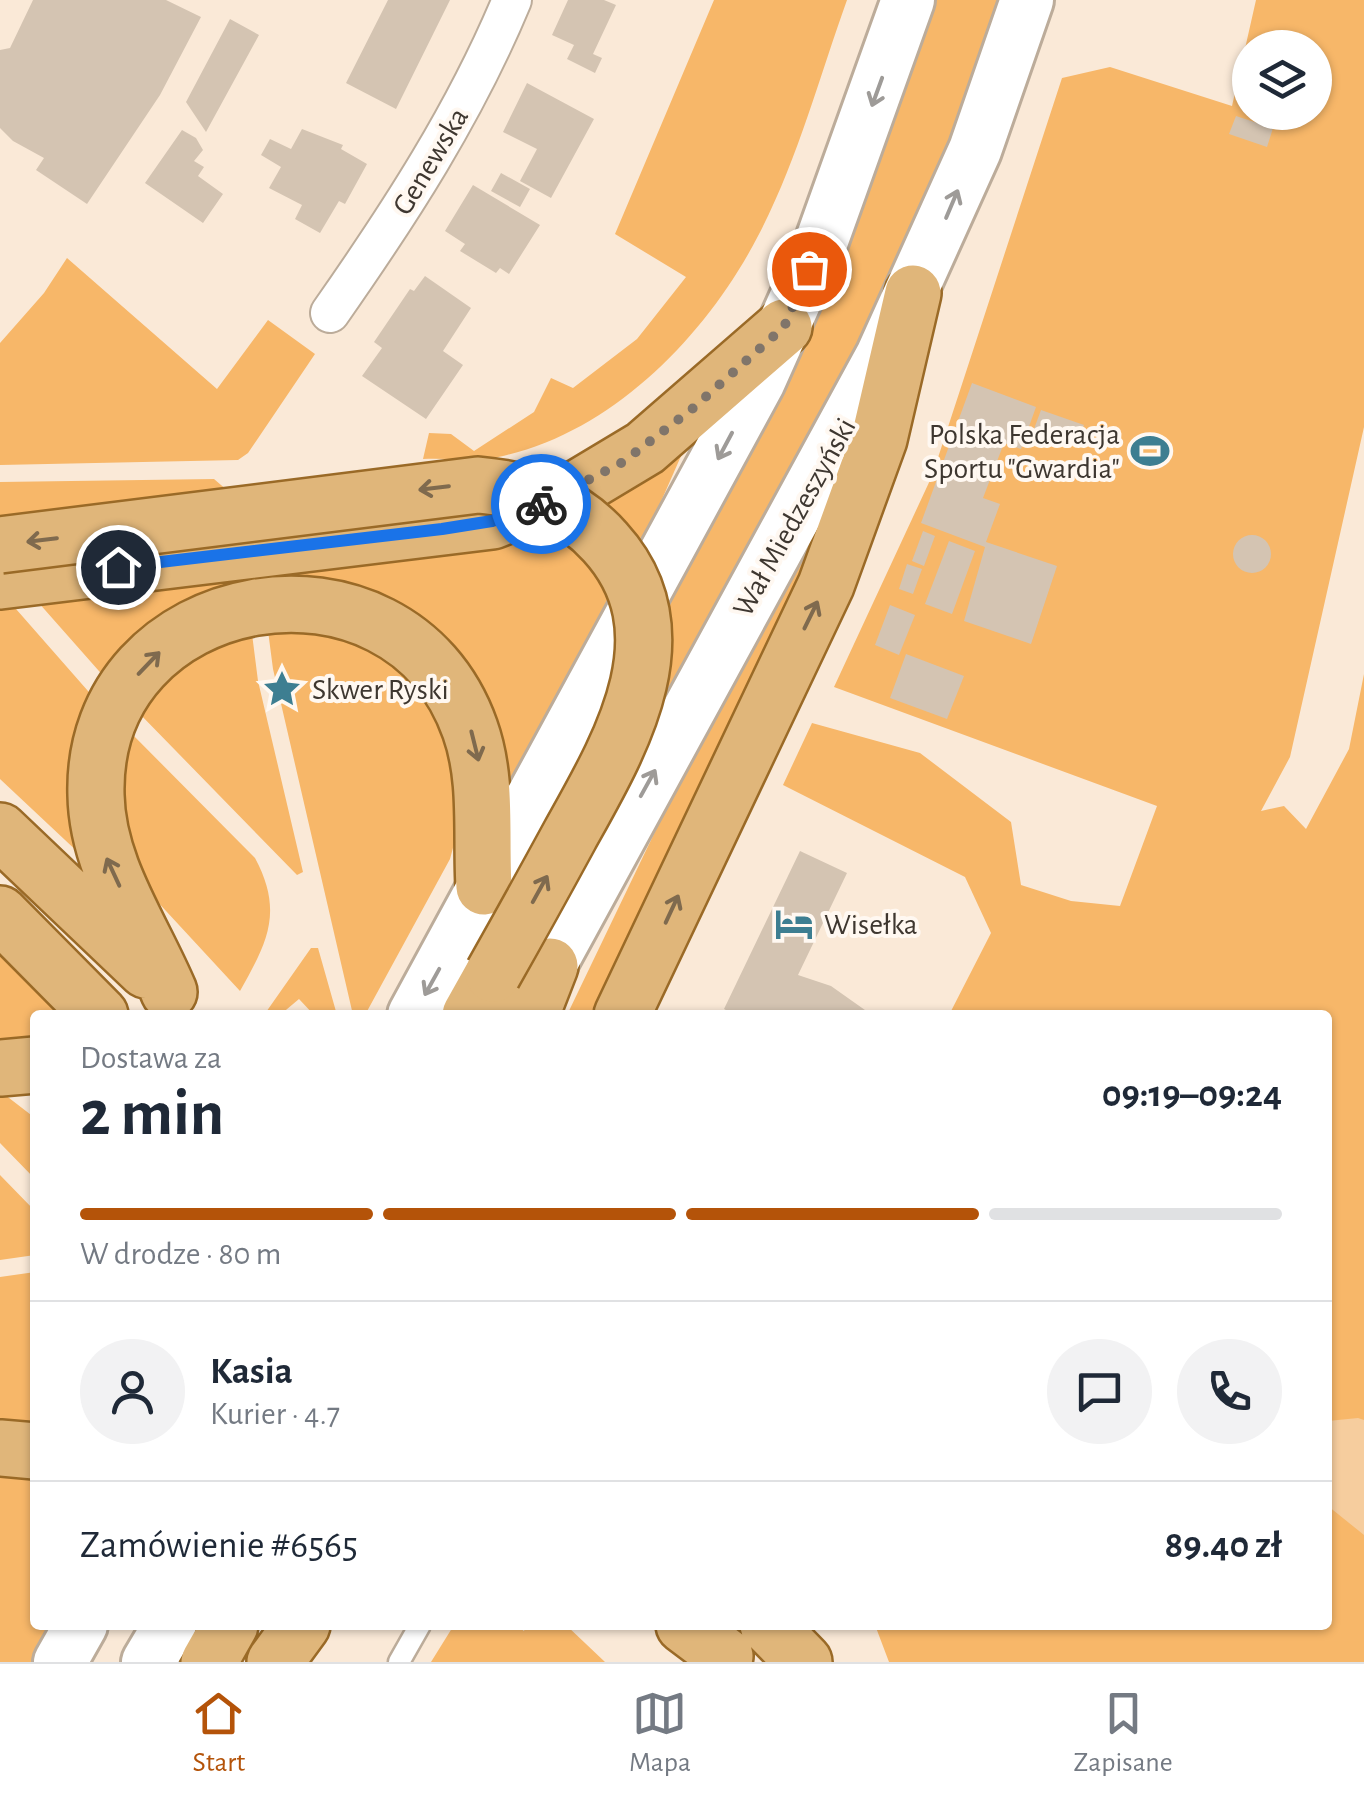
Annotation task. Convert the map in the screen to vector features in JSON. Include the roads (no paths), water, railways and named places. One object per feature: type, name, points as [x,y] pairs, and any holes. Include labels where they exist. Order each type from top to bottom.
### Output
[{"type":"main road","points":[[417,1010],[690,511],[784,327],[848,172],[908,0]]},
{"type":"main road","name":"Wał Miedzeszyński","points":[[495,1001],[540,991],[912,293],[975,150],[1026,0]]},
{"type":"main road","points":[[626,1006],[826,585],[878,439],[912,293]]},
{"type":"main road","points":[[0,581],[492,521],[538,506],[600,476],[645,448],[784,327]]},
{"type":"main road","points":[[0,545],[446,486],[516,488],[571,510],[591,526],[621,562],[638,600],[645,644],[643,673],[616,752],[495,1001]]},
{"type":"main road","points":[[179,1004],[106,860],[96,794],[101,746],[114,713],[149,661],[170,642],[219,615],[259,604],[304,602],[365,618],[402,638],[439,674],[470,728],[482,792],[484,887]]},
{"type":"main road","points":[[1,833],[179,1004]]},
{"type":"main road","points":[[0,914],[95,1010]]},
{"type":"main road","points":[[0,1448],[30,1451]]},
{"type":"main road","points":[[60,1662],[77,1630]]},
{"type":"main road","points":[[148,1662],[167,1630]]},
{"type":"main road","points":[[208,1662],[227,1630]]},
{"type":"main road","points":[[275,1662],[298,1630]]},
{"type":"street","name":"Genewska","points":[[330,313],[394,221],[464,106],[512,0]]},
{"type":"lane","points":[[399,1662],[417,1630]]},
{"type":"place","name":"Polska Federacja Sportu \"Gwardia\"","points":[[1150,451]]},
{"type":"place","name":"Skwer Ryski","points":[[282,689]]},
{"type":"place","name":"Wisełka","points":[[794,924]]}]
